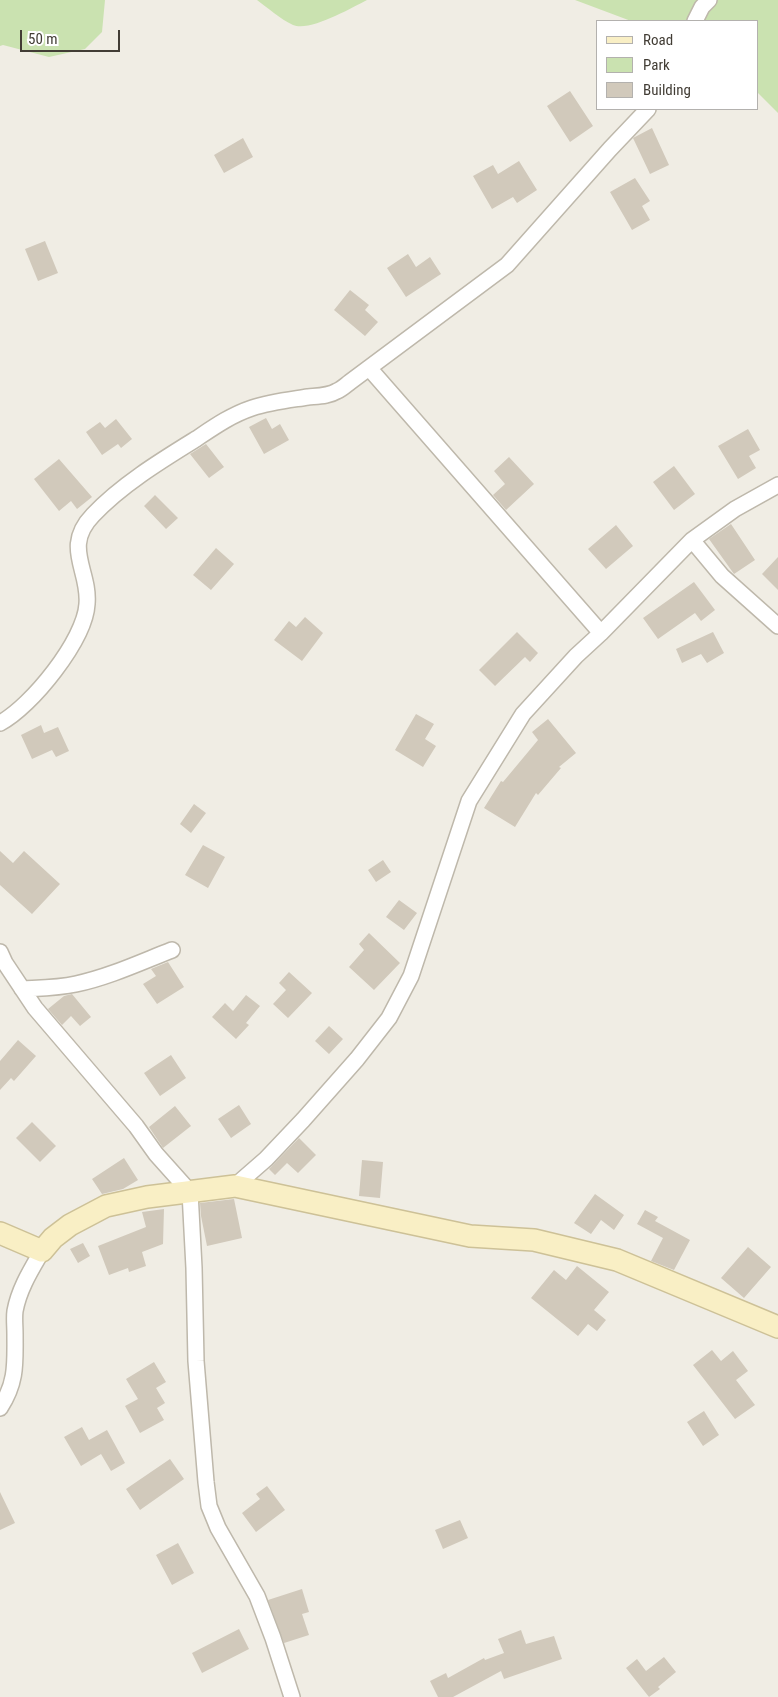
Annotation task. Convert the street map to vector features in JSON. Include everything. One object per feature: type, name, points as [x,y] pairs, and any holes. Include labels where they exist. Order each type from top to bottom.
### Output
[{"type":"street","points":[[696,20],[702,7],[709,0]]},
{"type":"street","points":[[0,723],[26,705],[55,670],[84,622],[88,603],[77,544],[92,516],[124,488],[223,420],[252,408],[284,400],[329,394],[337,391],[369,368],[507,265],[647,110]]},
{"type":"street","points":[[369,368],[601,633]]},
{"type":"street","points":[[235,1186],[266,1159],[303,1120],[357,1059],[389,1018],[411,976],[469,801],[523,714],[576,656],[692,540],[735,509],[778,485]]},
{"type":"street","points":[[692,540],[722,576],[778,626]]},
{"type":"street","points":[[22,989],[78,984],[172,950]]},
{"type":"street","points":[[0,952],[35,1008],[136,1126],[156,1154],[190,1192],[196,1361],[206,1482],[210,1506],[226,1543],[257,1596],[292,1697]]},
{"type":"street","points":[[0,1408],[8,1394],[15,1367],[15,1312],[30,1272],[42,1251],[53,1238],[106,1206],[127,1200],[235,1186],[470,1236],[534,1240],[617,1260],[778,1327]]},
{"type":"street","points":[[0,1233],[42,1251]]},
{"type":"green space","points":[[0,0],[105,0],[102,32],[85,49],[49,57],[3,45],[0,46]]},
{"type":"green space","points":[[257,0],[367,0],[320,22],[300,26],[283,20]]},
{"type":"green space","points":[[575,0],[778,0],[778,113],[758,93],[758,20],[628,20]]},
{"type":"building","points":[[570,91],[593,126],[570,142],[547,106]]},
{"type":"building","points":[[652,128],[669,165],[650,174],[633,138]]},
{"type":"building","points":[[243,138],[253,157],[224,173],[214,155]]},
{"type":"building","points":[[519,161],[537,190],[517,203],[513,197],[492,209],[473,176],[493,165],[498,174]]},
{"type":"building","points":[[635,178],[650,201],[642,206],[650,220],[632,230],[610,192]]},
{"type":"building","points":[[45,241],[58,273],[38,281],[25,249]]},
{"type":"building","points":[[408,254],[416,267],[430,257],[441,274],[406,297],[387,268]]},
{"type":"building","points":[[350,290],[369,305],[365,310],[378,322],[365,336],[334,310]]},
{"type":"building","points":[[266,418],[272,429],[280,424],[289,440],[264,454],[249,427]]},
{"type":"building","points":[[116,419],[132,439],[121,448],[118,444],[102,455],[86,432],[100,422],[105,428]]},
{"type":"building","points":[[748,429],[760,450],[749,456],[756,468],[738,479],[718,446]]},
{"type":"building","points":[[206,444],[224,467],[209,478],[190,454]]},
{"type":"building","points":[[509,457],[534,484],[506,510],[493,495],[505,484],[494,471]]},
{"type":"building","points":[[59,459],[92,497],[77,509],[71,501],[59,511],[34,479]]},
{"type":"building","points":[[674,466],[695,494],[674,510],[653,482]]},
{"type":"building","points":[[155,495],[178,518],[166,529],[144,506]]},
{"type":"building","points":[[731,524],[755,560],[734,574],[709,539]]},
{"type":"building","points":[[616,525],[633,546],[606,569],[588,549]]},
{"type":"building","points":[[216,548],[234,564],[211,590],[193,575]]},
{"type":"building","points":[[778,557],[778,590],[762,574]]},
{"type":"building","points":[[694,582],[715,610],[701,621],[695,613],[658,639],[643,618]]},
{"type":"building","points":[[305,617],[323,633],[302,661],[274,640],[289,621],[296,627]]},
{"type":"building","points":[[517,632],[538,653],[530,662],[525,657],[495,686],[479,670]]},
{"type":"building","points":[[713,632],[724,653],[707,663],[701,654],[682,663],[676,649]]},
{"type":"building","points":[[416,714],[434,724],[425,739],[436,746],[423,767],[395,750]]},
{"type":"building","points":[[548,719],[576,753],[559,767],[561,768],[538,795],[536,793],[515,827],[484,808],[501,781],[503,782],[538,740],[532,732]]},
{"type":"building","points":[[41,725],[44,733],[58,727],[69,751],[56,757],[52,750],[32,759],[21,735]]},
{"type":"building","points":[[194,804],[206,813],[191,833],[180,824]]},
{"type":"building","points":[[203,845],[225,857],[208,888],[185,875]]},
{"type":"building","points":[[0,851],[13,863],[24,851],[60,884],[32,914],[0,885]]},
{"type":"building","points":[[383,860],[391,872],[376,882],[368,870]]},
{"type":"building","points":[[399,900],[417,913],[404,930],[386,917]]},
{"type":"building","points":[[369,933],[400,963],[374,990],[349,967],[364,950],[359,944]]},
{"type":"building","points":[[168,962],[184,987],[157,1004],[143,984],[156,976],[151,969]]},
{"type":"building","points":[[289,972],[312,993],[288,1018],[273,1004],[286,990],[279,983]]},
{"type":"building","points":[[72,994],[91,1017],[80,1026],[71,1016],[62,1025],[48,1009],[64,996]]},
{"type":"building","points":[[246,995],[260,1006],[246,1023],[249,1025],[236,1039],[212,1017],[225,1003],[233,1011]]},
{"type":"building","points":[[329,1026],[343,1039],[329,1054],[315,1041]]},
{"type":"building","points":[[18,1040],[36,1056],[14,1081],[11,1078],[0,1090],[0,1061]]},
{"type":"building","points":[[171,1055],[186,1078],[160,1096],[144,1073]]},
{"type":"building","points":[[239,1105],[251,1124],[231,1138],[218,1119]]},
{"type":"building","points":[[175,1106],[191,1126],[163,1148],[149,1127]]},
{"type":"building","points":[[32,1122],[56,1146],[40,1162],[16,1138]]},
{"type":"building","points":[[299,1138],[316,1155],[298,1173],[287,1163],[275,1175],[269,1169]]},
{"type":"building","points":[[124,1158],[138,1180],[123,1189],[102,1194],[92,1179]]},
{"type":"building","points":[[362,1160],[383,1162],[380,1198],[359,1196]]},
{"type":"building","points":[[595,1194],[624,1215],[614,1230],[601,1220],[591,1234],[574,1223]]},
{"type":"building","points":[[234,1199],[242,1238],[207,1246],[200,1203]]},
{"type":"building","points":[[164,1209],[163,1244],[142,1252],[146,1266],[129,1272],[128,1268],[109,1275],[98,1246],[146,1227],[142,1212]]},
{"type":"building","points":[[645,1210],[658,1217],[655,1221],[690,1240],[674,1270],[651,1261],[663,1238],[637,1224]]},
{"type":"building","points":[[83,1243],[90,1256],[78,1263],[70,1249]]},
{"type":"building","points":[[748,1247],[771,1267],[744,1298],[721,1278]]},
{"type":"building","points":[[577,1266],[609,1292],[594,1310],[606,1320],[597,1331],[588,1324],[578,1336],[531,1298],[554,1270],[566,1280]]},
{"type":"building","points":[[712,1350],[721,1361],[733,1351],[748,1371],[736,1380],[755,1405],[735,1419],[693,1365]]},
{"type":"building","points":[[154,1362],[166,1382],[156,1388],[165,1403],[157,1408],[164,1420],[140,1433],[125,1406],[138,1399],[126,1379]]},
{"type":"building","points":[[704,1411],[719,1435],[703,1446],[687,1422]]},
{"type":"building","points":[[82,1427],[89,1440],[107,1430],[125,1463],[111,1471],[101,1454],[81,1466],[64,1437]]},
{"type":"building","points":[[170,1459],[184,1479],[140,1510],[126,1489]]},
{"type":"building","points":[[267,1486],[285,1510],[256,1532],[242,1513],[260,1499],[256,1494]]},
{"type":"building","points":[[0,1492],[15,1523],[0,1530]]},
{"type":"building","points":[[460,1520],[468,1538],[443,1549],[435,1530]]},
{"type":"building","points":[[178,1543],[194,1573],[172,1585],[156,1555]]},
{"type":"building","points":[[302,1589],[309,1612],[302,1614],[309,1635],[284,1643],[268,1600]]},
{"type":"building","points":[[239,1629],[249,1649],[202,1673],[192,1653]]},
{"type":"building","points":[[521,1630],[526,1644],[554,1636],[562,1659],[504,1679],[501,1671],[453,1697],[438,1697],[430,1681],[446,1673],[448,1678],[484,1658],[485,1660],[504,1653],[498,1639]]},
{"type":"building","points":[[664,1657],[676,1672],[658,1687],[660,1689],[649,1697],[626,1668],[637,1659],[646,1671]]}]
